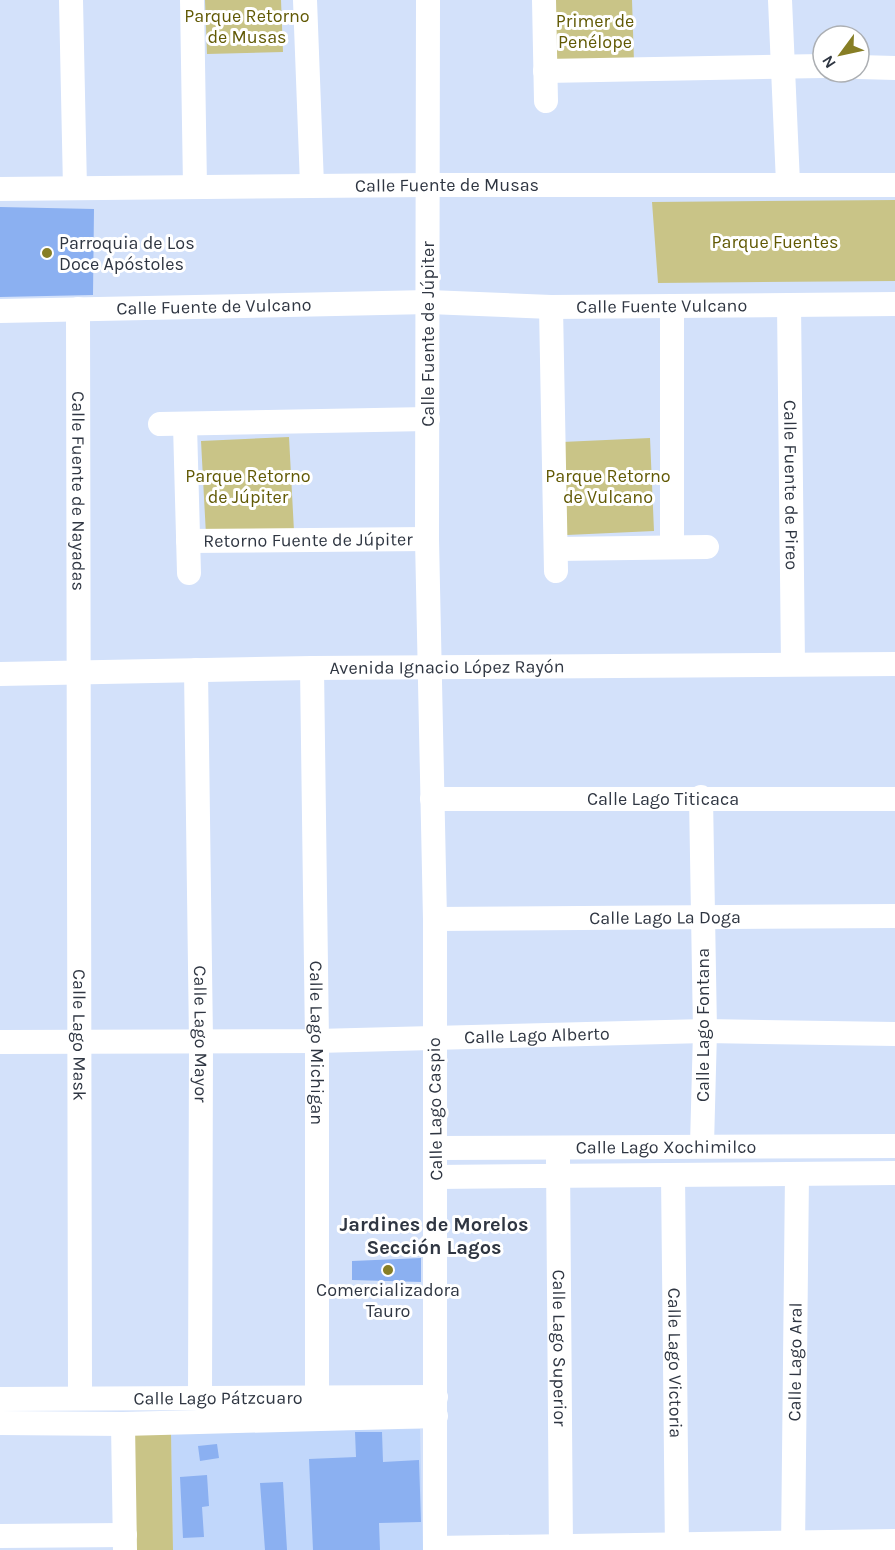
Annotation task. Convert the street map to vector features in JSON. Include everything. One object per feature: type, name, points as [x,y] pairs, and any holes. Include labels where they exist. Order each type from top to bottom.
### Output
[{"type":"street","points":[[71,0],[75,188]]},
{"type":"street","points":[[192,0],[195,186]]},
{"type":"street","points":[[305,0],[312,185]]},
{"type":"street","name":"Calle Fuente de Júpiter","points":[[428,0],[427,539],[430,669]]},
{"type":"street","points":[[544,0],[546,101]]},
{"type":"street","points":[[780,0],[788,183]]},
{"type":"street","points":[[545,71],[811,66]]},
{"type":"street","points":[[871,67],[895,68]]},
{"type":"street","name":"Calle Fuente de Musas","points":[[0,189],[427,184],[895,185]]},
{"type":"street","name":"Calle Fuente Vulcano","points":[[429,302],[551,307],[895,304]]},
{"type":"street","name":"Calle Fuente de Vulcano","points":[[0,311],[429,302]]},
{"type":"street","name":"Calle Fuente de Pireo","points":[[789,305],[793,664]]},
{"type":"street","points":[[672,306],[672,547]]},
{"type":"street","points":[[551,307],[556,560],[672,547],[707,547]]},
{"type":"street","name":"Calle Fuente de Nayadas","points":[[78,309],[78,672]]},
{"type":"street","points":[[160,424],[428,418]]},
{"type":"street","name":"Retorno Fuente de Júpiter","points":[[184,424],[189,573]]},
{"type":"street","name":"Retorno Fuente de Júpiter","points":[[188,541],[427,539]]},
{"type":"street","name":"Avenida Ignacio López Rayón","points":[[0,674],[312,668],[430,669],[895,664]]},
{"type":"street","name":"Calle Lago Michigan","points":[[312,668],[317,1041],[317,1408]]},
{"type":"street","name":"Calle Lago Caspio","points":[[430,669],[435,919],[435,1549]]},
{"type":"street","name":"Calle Lago Mayor","points":[[196,670],[201,1041],[200,1399]]},
{"type":"street","name":"Calle Lago Mask","points":[[78,672],[80,1398]]},
{"type":"street","name":"Calle Lago Titicaca","points":[[432,799],[701,797],[895,799]]},
{"type":"street","name":"Calle Lago Fontana","points":[[701,797],[705,1031],[702,1145]]},
{"type":"street","name":"Calle Lago La Doga","points":[[435,919],[895,916]]},
{"type":"street","name":"Calle Lago Alberto","points":[[0,1042],[317,1041],[705,1031],[895,1034]]},
{"type":"street","name":"Calle Lago Xochimilco","points":[[436,1148],[702,1145],[895,1146]]},
{"type":"street","name":"Calle Lago Superior","points":[[557,1147],[561,1548]]},
{"type":"street","name":"Calle Lago Xochimilco","points":[[436,1177],[895,1173]]},
{"type":"street","name":"Calle Lago Aral","points":[[793,1546],[797,1174]]},
{"type":"street","name":"Calle Lago Victoria","points":[[673,1175],[677,1547]]},
{"type":"street","name":"Calle Lago Pátzcuaro","points":[[0,1400],[200,1399],[256,1409]]},
{"type":"street","name":"Calle Lago Pátzcuaro","points":[[0,1423],[123,1424],[256,1409],[436,1406]]},
{"type":"street","points":[[0,1536],[125,1543],[123,1424]]},
{"type":"street","points":[[435,1549],[793,1546],[895,1541]]},
{"type":"shaded area","points":[[420,1429],[423,1550],[173,1550],[171,1432]]},
{"type":"green space","name":"Parque Retorno de Musas","points":[[205,0],[281,0],[283,52],[207,54]]},
{"type":"green space","name":"Primer de Penélope","points":[[555,0],[632,0],[634,62],[557,64]]},
{"type":"green space","name":"Parque Fuentes","points":[[895,200],[895,281],[658,283],[652,202]]},
{"type":"green space","name":"Parque Retorno de Júpiter","points":[[289,437],[294,531],[206,535],[201,441]]},
{"type":"green space","name":"Parque Retorno de Vulcano","points":[[650,438],[654,531],[567,535],[562,442]]},
{"type":"green space","points":[[133,1432],[171,1432],[173,1550],[134,1550]]},
{"type":"building","name":"Parroquia de Los Doce Apóstoles","points":[[0,207],[94,209],[93,295],[0,297]]},
{"type":"building","name":"Comercializadora Tauro","points":[[421,1258],[421,1282],[352,1280],[352,1261]]},
{"type":"building","points":[[355,1432],[382,1432],[383,1462],[419,1460],[421,1522],[379,1523],[380,1550],[313,1550],[309,1459],[356,1457]]},
{"type":"building","points":[[217,1444],[219,1458],[200,1461],[198,1446]]},
{"type":"building","points":[[207,1475],[209,1506],[202,1507],[204,1537],[183,1538],[180,1477]]},
{"type":"building","points":[[283,1482],[287,1550],[265,1550],[260,1483]]},
{"type":"place","name":"Parroquia de Los Doce Apóstoles","points":[[47,253]]},
{"type":"place","name":"Comercializadora Tauro","points":[[388,1270]]},
{"type":"district","name":"Jardines de Morelos Sección Lagos","points":[[434,1236]]}]
